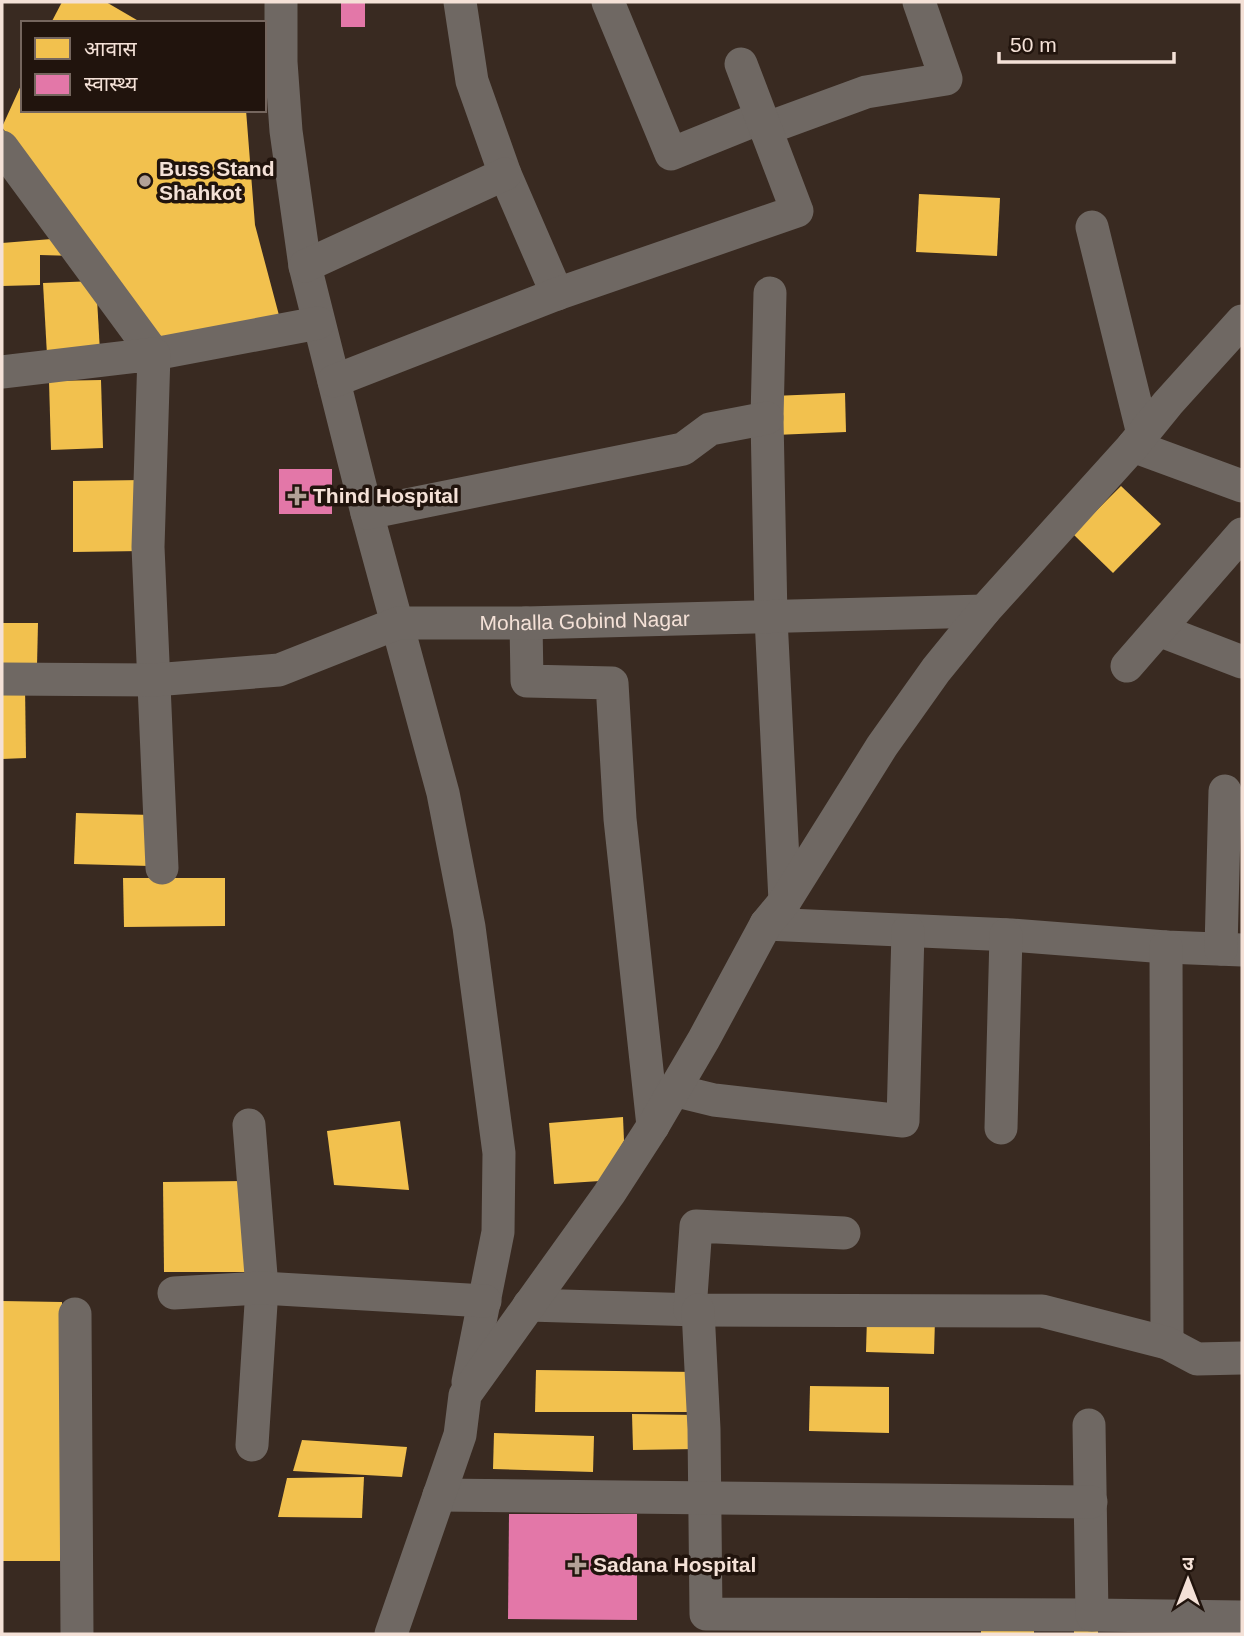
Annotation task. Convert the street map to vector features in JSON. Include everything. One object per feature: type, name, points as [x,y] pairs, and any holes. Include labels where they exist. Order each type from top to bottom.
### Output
[{"type":"street","points":[[281,2],[281,62],[286,131],[305,266],[367,513],[443,793],[469,927],[499,1153],[498,1231],[465,1395],[460,1435],[391,1634]]},
{"type":"street","points":[[460,2],[472,81],[505,174],[556,294]]},
{"type":"street","points":[[607,2],[671,154],[866,92],[946,79],[919,2]]},
{"type":"street","points":[[334,381],[556,294],[797,211],[741,64]]},
{"type":"street","points":[[2,146],[154,354],[148,547],[162,868]]},
{"type":"street","points":[[305,266],[505,174]]},
{"type":"street","points":[[1092,228],[1138,440]]},
{"type":"street","points":[[770,293],[767,418],[776,913]]},
{"type":"street","points":[[465,1395],[609,1194],[653,1126],[776,913],[882,746],[936,670],[984,611],[1242,321]]},
{"type":"street","points":[[2,372],[154,354],[318,323]]},
{"type":"street","points":[[367,513],[683,449],[710,429],[767,418]]},
{"type":"street","points":[[1138,440],[1242,486]]},
{"type":"street","points":[[1127,666],[1242,534]]},
{"type":"street","name":"Mohalla Gobind Nagar","points":[[398,624],[526,624],[984,611]]},
{"type":"street","points":[[2,679],[154,680],[279,670],[398,624]]},
{"type":"street","points":[[526,624],[527,681],[612,683],[620,819],[653,1126]]},
{"type":"street","points":[[1159,630],[1242,662]]},
{"type":"street","points":[[776,913],[908,931],[1232,949],[1225,791]]},
{"type":"street","points":[[673,1090],[714,1100],[904,1121],[908,931]]},
{"type":"street","points":[[1001,1128],[1006,935]]},
{"type":"street","points":[[1166,947],[1167,1343]]},
{"type":"street","points":[[249,1125],[262,1288],[252,1445]]},
{"type":"street","points":[[844,1233],[696,1226],[694,1310],[705,1498],[706,1614],[1242,1616]]},
{"type":"street","points":[[174,1293],[262,1288],[485,1301]]},
{"type":"street","points":[[529,1305],[694,1310],[1042,1311],[1167,1343],[1197,1359],[1242,1359]]},
{"type":"street","points":[[75,1314],[77,1634]]},
{"type":"street","points":[[1089,1425],[1092,1615]]},
{"type":"street","points":[[439,1495],[1091,1502]]},
{"type":"building: आवास","points":[[62,2],[106,2],[139,21],[52,21]]},
{"type":"building: आवास","name":"Buss Stand Shahkot","points":[[21,85],[21,112],[246,112],[255,225],[280,319],[151,343],[2,127]]},
{"type":"building: आवास","points":[[919,194],[1000,198],[997,256],[916,252]]},
{"type":"building: आवास","points":[[64,238],[75,256],[40,255],[40,285],[2,286],[2,243]]},
{"type":"building: आवास","points":[[96,281],[100,352],[47,355],[43,283]]},
{"type":"building: आवास","points":[[101,380],[103,448],[51,450],[49,381]]},
{"type":"building: आवास","points":[[845,393],[846,432],[775,435],[773,396]]},
{"type":"building: आवास","points":[[142,480],[142,551],[73,552],[73,481]]},
{"type":"building: आवास","points":[[1121,486],[1161,524],[1113,573],[1073,534]]},
{"type":"building: आवास","points":[[2,623],[38,623],[37,666],[2,665]]},
{"type":"building: आवास","points":[[2,686],[25,686],[26,758],[2,759]]},
{"type":"building: आवास","points":[[76,813],[152,815],[150,866],[74,864]]},
{"type":"building: आवास","points":[[123,878],[225,878],[225,926],[124,927]]},
{"type":"building: आवास","points":[[623,1117],[624,1141],[600,1181],[554,1184],[549,1123]]},
{"type":"building: आवास","points":[[400,1121],[409,1190],[334,1185],[327,1131]]},
{"type":"building: आवास","points":[[245,1181],[245,1272],[164,1272],[163,1182]]},
{"type":"building: आवास","points":[[2,1301],[62,1302],[60,1561],[2,1561]]},
{"type":"building: आवास","points":[[867,1317],[935,1319],[934,1354],[866,1352]]},
{"type":"building: आवास","points":[[536,1370],[697,1372],[696,1412],[535,1412]]},
{"type":"building: आवास","points":[[810,1386],[889,1387],[889,1433],[809,1431]]},
{"type":"building: आवास","points":[[632,1414],[696,1415],[697,1449],[633,1450]]},
{"type":"building: आवास","points":[[494,1433],[594,1436],[593,1472],[493,1469]]},
{"type":"building: आवास","points":[[302,1440],[407,1447],[402,1477],[293,1471]]},
{"type":"building: आवास","points":[[364,1477],[362,1518],[278,1517],[287,1478]]},
{"type":"building: आवास","points":[[1034,1629],[1034,1634],[981,1634],[981,1630]]},
{"type":"building: आवास","points":[[1074,1629],[1098,1629],[1098,1634],[1074,1634]]},
{"type":"building: स्वास्थ्य","points":[[341,2],[365,2],[365,27],[341,27]]},
{"type":"building: स्वास्थ्य","points":[[279,469],[332,469],[332,514],[279,514]]},
{"type":"building: स्वास्थ्य","points":[[509,1514],[637,1514],[637,1620],[508,1619]]},
{"type":"place","name":"Buss Stand Shahkot","points":[[145,181]]},
{"type":"place","name":"Thind Hospital","points":[[297,496]]},
{"type":"place","name":"Sadana Hospital","points":[[577,1565]]}]
